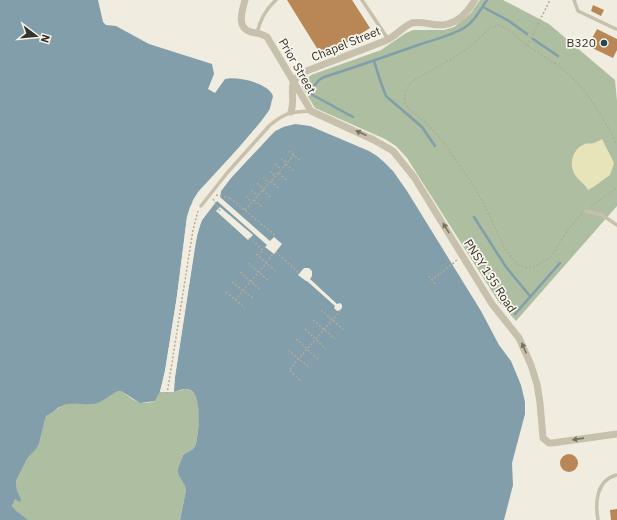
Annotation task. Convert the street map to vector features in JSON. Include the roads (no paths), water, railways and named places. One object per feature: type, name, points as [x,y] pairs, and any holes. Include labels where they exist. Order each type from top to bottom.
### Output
[{"type":"street","name":"Prior Street","points":[[245,0],[242,11],[242,24],[248,30],[263,34],[271,42],[311,111]]},
{"type":"street","name":"Chapel Street","points":[[293,82],[297,76],[304,72],[388,39],[402,28],[411,24],[423,22],[442,26],[458,20],[466,13],[475,0]]},
{"type":"street","points":[[291,112],[293,107],[293,82]]},
{"type":"street","name":"PNSY 135 Road","points":[[311,111],[368,137],[393,151],[414,177],[495,308],[519,338],[537,384],[543,438],[549,443],[552,443],[617,434]]},
{"type":"lane","points":[[257,33],[260,21],[276,0]]},
{"type":"lane","points":[[362,0],[388,39]]},
{"type":"lane","points":[[574,0],[578,10],[616,29]]},
{"type":"lane","points":[[202,206],[227,173],[270,125],[291,112],[311,111]]},
{"type":"lane","points":[[586,211],[602,215],[617,225]]},
{"type":"lane","points":[[598,520],[596,502],[602,484],[607,479],[617,475]]},
{"type":"water","points":[[0,0],[98,0],[103,22],[106,25],[116,26],[149,44],[212,64],[214,74],[208,89],[215,93],[225,79],[230,78],[259,84],[266,87],[273,96],[269,112],[225,164],[204,186],[190,207],[187,217],[177,296],[165,371],[160,392],[155,401],[140,403],[119,391],[97,403],[64,405],[46,416],[39,444],[27,459],[16,481],[17,490],[21,499],[20,502],[15,499],[12,506],[28,520],[0,520]]},
{"type":"water","points":[[295,124],[310,126],[369,151],[377,156],[393,171],[407,191],[481,311],[499,345],[511,361],[521,385],[525,402],[525,414],[512,463],[513,485],[504,520],[180,520],[186,490],[178,474],[178,469],[183,455],[195,446],[198,434],[199,417],[197,401],[192,391],[185,389],[174,392],[174,384],[195,245],[200,224],[220,197],[221,191],[230,179],[275,131]]},
{"type":"waterway","points":[[353,117],[309,93],[310,91],[319,80],[324,77],[459,31],[471,22],[487,0]]},
{"type":"waterway","points":[[483,7],[509,21],[527,34]]},
{"type":"waterway","points":[[533,39],[558,56]]},
{"type":"waterway","points":[[374,61],[386,96],[422,127],[435,146]]},
{"type":"waterway","points":[[474,217],[506,267],[530,296]]},
{"type":"waterway","points":[[515,314],[560,263]]},
{"type":"place","name":"B320","points":[[604,43]]}]
